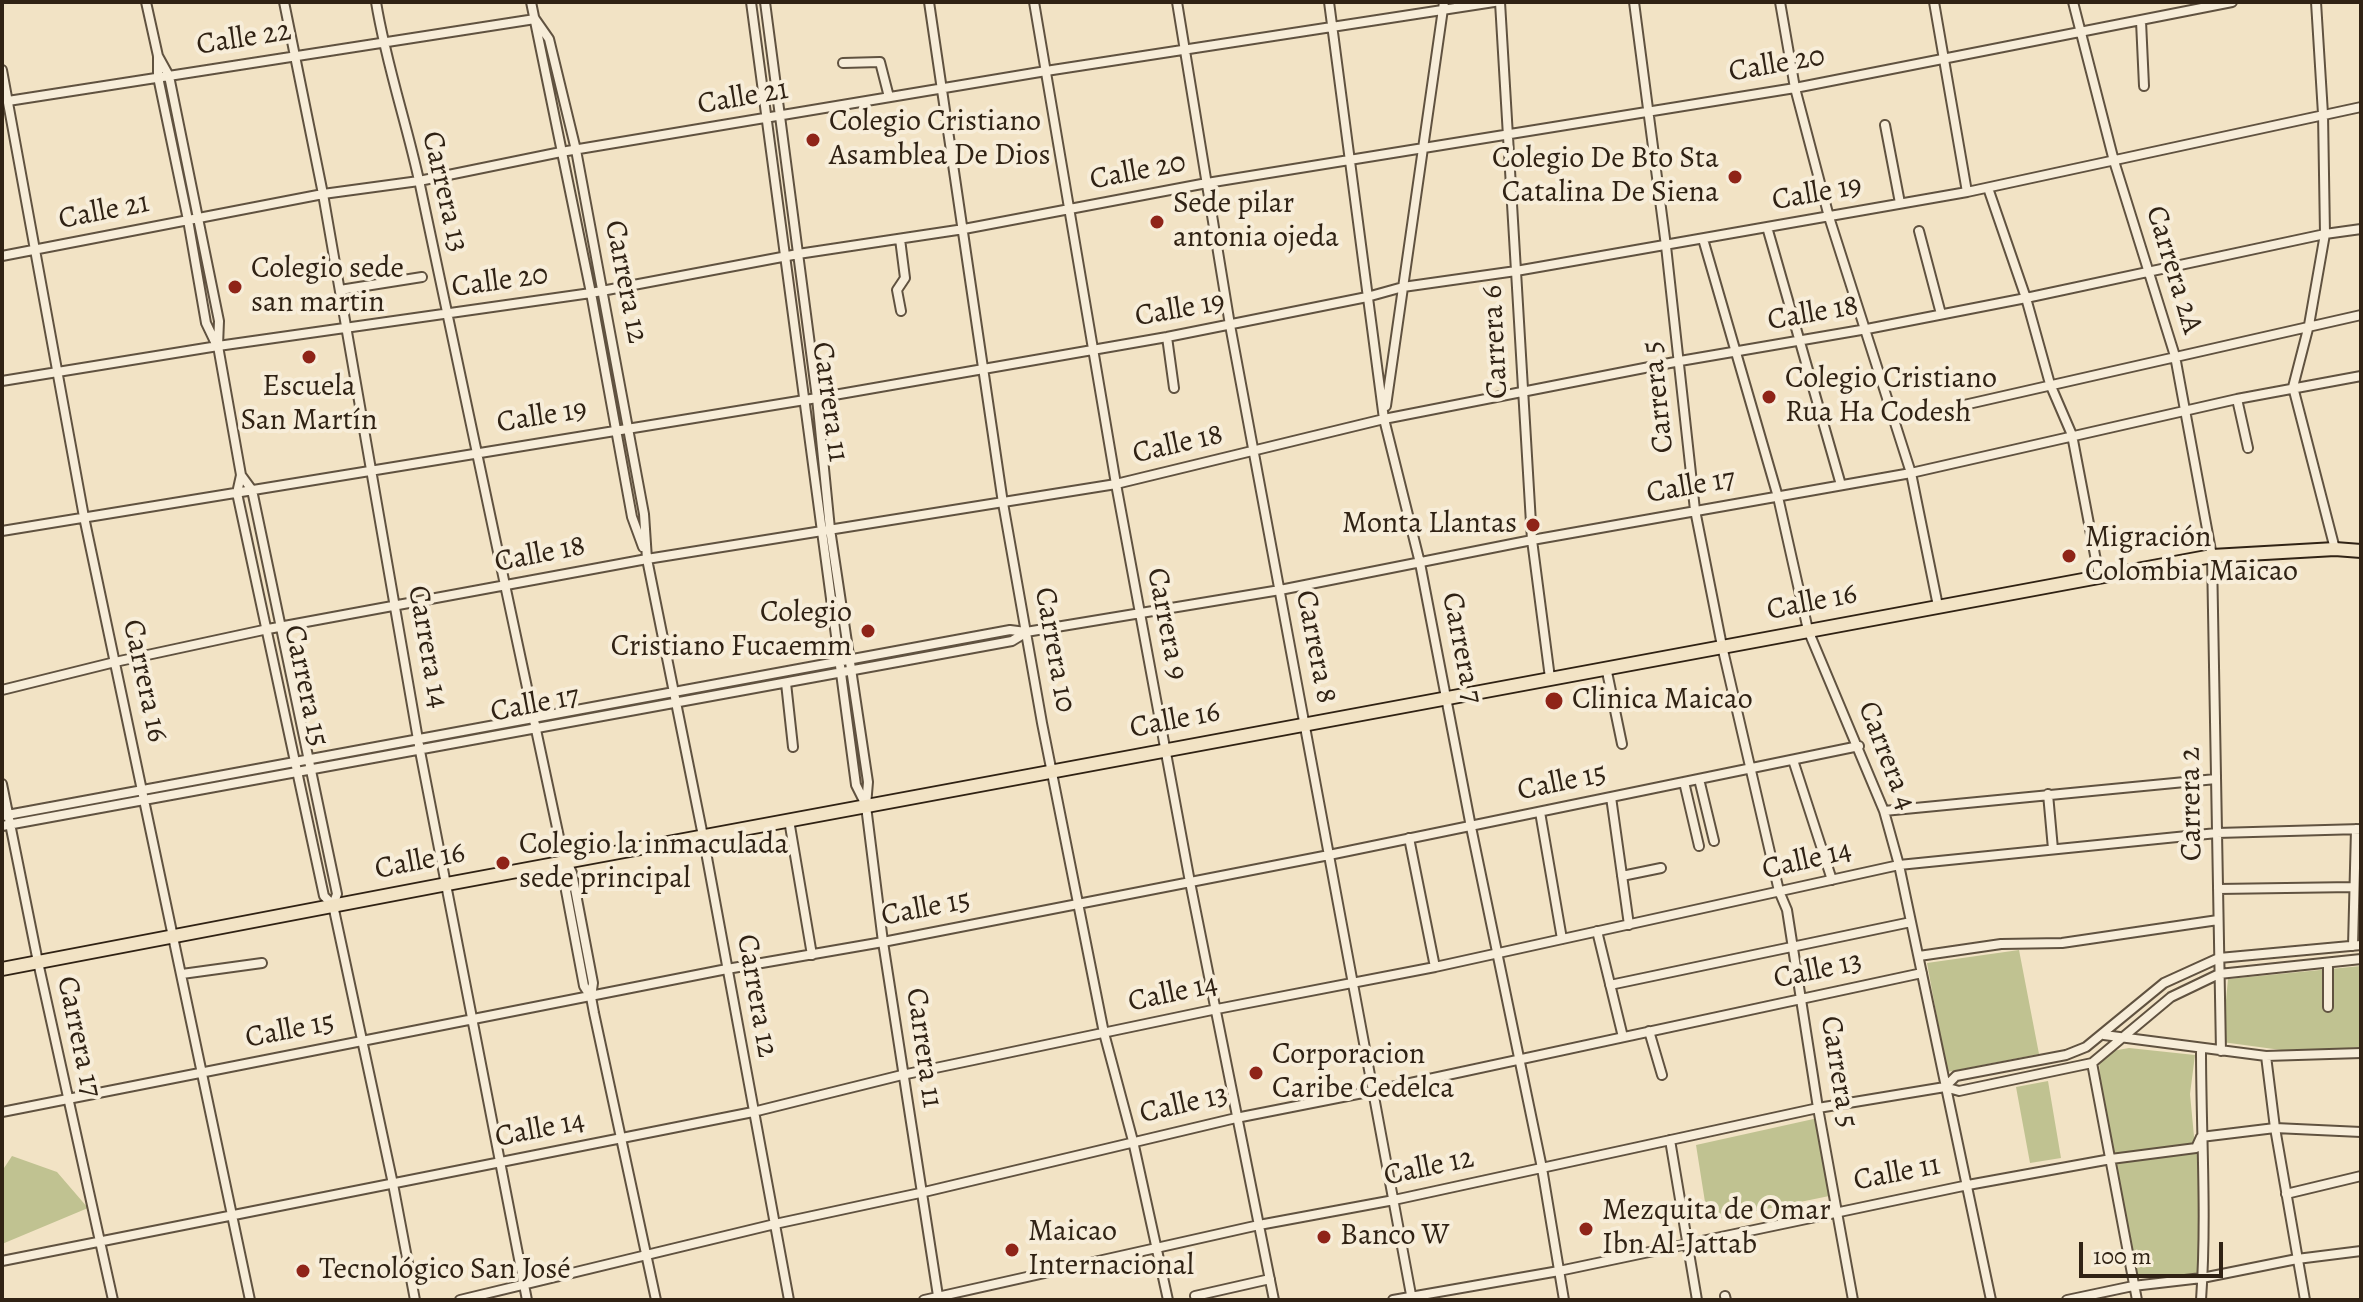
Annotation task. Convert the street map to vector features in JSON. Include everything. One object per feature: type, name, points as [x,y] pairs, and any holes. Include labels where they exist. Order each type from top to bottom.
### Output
[{"type":"highway","name":"Calle 16","points":[[2,969],[2099,576],[2212,556],[2335,549],[2361,551]]},
{"type":"street","name":"Carrera 15","points":[[146,2],[158,56],[158,77],[192,219]]},
{"type":"street","name":"Carrera 14","points":[[284,2],[323,194],[420,751],[527,1300]]},
{"type":"street","name":"Carrera 13","points":[[376,2],[382,41],[419,181],[445,314],[535,718],[565,862],[563,875],[584,986],[591,997],[656,1300]]},
{"type":"street","name":"Carrera 12","points":[[531,2],[591,293],[632,517],[647,559]]},
{"type":"street","name":"Carrera 11","points":[[751,2],[804,400],[846,672],[868,782],[866,806],[883,942],[938,1296]]},
{"type":"street","name":"Carrera 11","points":[[765,2],[817,398],[826,529]]},
{"type":"street","name":"Carrera 10","points":[[929,2],[1003,503],[1026,632],[1104,1033],[1133,1141],[1168,1300]]},
{"type":"street","name":"Carrera 9","points":[[1034,2],[1116,484],[1190,882],[1274,1300]]},
{"type":"street","name":"Carrera 8","points":[[1177,2],[1230,325],[1412,1298]]},
{"type":"street","name":"Carrera 7","points":[[1329,2],[1384,419],[1420,563],[1542,1168],[1564,1300]]},
{"type":"street","name":"Calle 21","points":[[2,256],[323,194],[419,181],[561,152],[1046,71],[1333,28],[1444,6],[1497,2]]},
{"type":"street","name":"Carrera 6","points":[[1497,2],[1509,133],[1521,391],[1532,540],[1550,678]]},
{"type":"street","name":"Carrera 5","points":[[1634,2],[1680,361],[1695,510],[1749,769],[1779,891],[1787,910],[1818,1108],[1853,1300]]},
{"type":"street","points":[[1780,2],[1795,88],[1829,217],[1911,473],[1938,606]]},
{"type":"street","points":[[1934,2],[1967,192]]},
{"type":"street","name":"Carrera 2A","points":[[2073,2],[2114,161],[2175,356],[2212,556]]},
{"type":"street","name":"Calle 20","points":[[2,381],[218,346],[591,293],[785,256],[964,229],[1207,183],[1795,88],[2141,21],[2188,7],[2232,2]]},
{"type":"street","points":[[2316,2],[2323,114],[2325,234],[2309,325],[2293,387],[2335,549]]},
{"type":"street","points":[[1384,419],[1444,6]]},
{"type":"street","name":"Calle 22","points":[[8,101],[535,19]]},
{"type":"street","name":"Carrera 12","points":[[535,19],[549,39],[576,150],[644,514],[647,559],[703,836],[789,1300]]},
{"type":"street","points":[[2141,21],[2144,86]]},
{"type":"street","name":"Carrera 15","points":[[158,56],[169,76],[206,323],[218,346],[241,475],[237,493],[324,896],[333,905],[364,1041],[415,1300]]},
{"type":"street","points":[[843,63],[880,62],[889,97]]},
{"type":"street","name":"Carrera 16","points":[[2,70],[84,517],[250,1300]]},
{"type":"street","name":"Calle 19","points":[[2,531],[817,398],[1167,337],[1403,287],[1666,246],[1988,188],[2361,107]]},
{"type":"street","points":[[1885,125],[1900,203]]},
{"type":"street","points":[[1988,188],[2026,298],[2050,384],[2072,435],[2099,576]]},
{"type":"street","points":[[1767,227],[1841,485]]},
{"type":"street","name":"Calle 18","points":[[2,690],[281,626],[647,559],[1116,484],[1384,419],[1680,361],[1867,329],[2361,229]]},
{"type":"street","points":[[1919,231],[1941,314]]},
{"type":"street","points":[[900,239],[905,278],[897,290],[901,311]]},
{"type":"street","name":"Carrera 4","points":[[1703,239],[1778,497],[1808,630],[1859,746],[1884,811],[1899,865],[1991,1300]]},
{"type":"street","points":[[340,290],[422,277]]},
{"type":"street","points":[[1964,405],[2361,315]]},
{"type":"street","points":[[1167,337],[1174,388]]},
{"type":"street","name":"Calle 17","points":[[5,815],[1010,630],[1026,632],[1280,590],[1532,540],[1911,473],[2237,399],[2361,376]]},
{"type":"street","points":[[2237,399],[2248,448]]},
{"type":"street","name":"Carrera 15","points":[[241,475],[252,490],[312,769],[337,894],[333,905]]},
{"type":"street","name":"Carrera 2","points":[[2212,556],[2221,1051]]},
{"type":"street","name":"Calle 17","points":[[6,826],[1012,641],[1026,632]]},
{"type":"street","points":[[1606,667],[1622,744]]},
{"type":"street","points":[[786,683],[793,747]]},
{"type":"street","name":"Calle 15","points":[[2,1112],[727,969],[883,942],[1329,855],[1859,746]]},
{"type":"street","points":[[1793,760],[1832,880]]},
{"type":"street","points":[[1699,779],[1714,841]]},
{"type":"street","points":[[1884,811],[2216,779]]},
{"type":"street","points":[[1684,782],[1699,846]]},
{"type":"street","name":"Carrera 17","points":[[2,784],[6,826],[113,1300]]},
{"type":"street","points":[[2048,794],[2053,849]]},
{"type":"street","points":[[1611,797],[1629,925]]},
{"type":"street","points":[[1540,812],[1562,939]]},
{"type":"street","points":[[789,820],[812,955]]},
{"type":"street","points":[[2104,1035],[2164,983],[2219,958],[2357,946],[2354,887],[2358,829]]},
{"type":"street","name":"Calle 14","points":[[2,1261],[753,1112],[902,1075],[1497,954],[1899,865],[2217,833],[2358,829]]},
{"type":"street","points":[[1409,838],[1435,967]]},
{"type":"street","points":[[1622,876],[1661,868]]},
{"type":"street","points":[[2218,889],[2354,887]]},
{"type":"street","points":[[1919,956],[2001,944],[2062,943],[2218,920]]},
{"type":"street","points":[[1610,985],[1911,922]]},
{"type":"street","points":[[1597,931],[1623,1037]]},
{"type":"street","points":[[2123,1039],[2171,997],[2219,974],[2361,959]]},
{"type":"street","points":[[182,974],[262,963]]},
{"type":"street","points":[[2328,963],[2328,1007]]},
{"type":"street","name":"Calle 13","points":[[460,1300],[1133,1141],[1922,973]]},
{"type":"street","points":[[1649,1031],[1662,1075]]},
{"type":"street","points":[[2104,1035],[2266,1056],[2361,1053]]},
{"type":"street","name":"Calle 12","points":[[1945,1087],[1956,1076],[2066,1055],[2104,1035]]},
{"type":"street","name":"Calle 12","points":[[925,1300],[1259,1225],[1394,1200],[1818,1108],[1945,1087],[1959,1091],[2092,1063],[2123,1039]]},
{"type":"street","points":[[2201,1049],[2201,1137],[2205,1182],[2201,1300]]},
{"type":"street","points":[[2266,1056],[2275,1128],[2305,1300]]},
{"type":"street","points":[[2092,1063],[2137,1300]]},
{"type":"street","name":"Calle 11","points":[[1393,1300],[1559,1271],[1968,1185],[2111,1159],[2196,1148],[2201,1137],[2275,1128],[2361,1132]]},
{"type":"street","points":[[1670,1140],[1697,1300]]},
{"type":"street","points":[[2286,1194],[2361,1176]]},
{"type":"street","points":[[2067,1300],[2133,1286],[2202,1278],[2297,1259],[2361,1251]]},
{"type":"street","points":[[1195,1296],[1270,1279]]},
{"type":"green space","points":[[2019,950],[2039,1054],[1947,1072],[1927,963]]},
{"type":"green space","points":[[2361,966],[2361,1047],[2296,1052],[2222,1042],[2228,979]]},
{"type":"green space","points":[[2129,1048],[2195,1055],[2190,1094],[2195,1147],[2114,1153],[2102,1105],[2099,1061],[2112,1051]]},
{"type":"green space","points":[[2048,1081],[2061,1158],[2030,1163],[2016,1087]]},
{"type":"green space","points":[[1818,1118],[1834,1195],[1708,1221],[1696,1145]]},
{"type":"green space","points":[[2198,1149],[2203,1206],[2200,1276],[2155,1278],[2135,1275],[2114,1161]]},
{"type":"green space","points":[[12,1156],[57,1172],[88,1208],[2,1244],[2,1171]]},
{"type":"place","name":"Colegio Cristiano Asamblea De Dios","points":[[813,140]]},
{"type":"place","name":"Colegio De Bto Sta Catalina De Siena","points":[[1735,177]]},
{"type":"place","name":"Sede pilar antonia ojeda","points":[[1157,222]]},
{"type":"place","name":"Colegio sede san martin","points":[[235,287]]},
{"type":"place","name":"Escuela San Martín","points":[[309,357]]},
{"type":"place","name":"Colegio Cristiano Rua Ha Codesh","points":[[1769,397]]},
{"type":"place","name":"Monta Llantas","points":[[1533,525]]},
{"type":"place","name":"Migración Colombia Maicao","points":[[2069,556]]},
{"type":"place","name":"Colegio Cristiano Fucaemm","points":[[868,631]]},
{"type":"place","name":"Clinica Maicao","points":[[1554,701]]},
{"type":"place","name":"Colegio la inmaculada sede principal","points":[[503,863]]},
{"type":"place","name":"Corporacion Caribe Cedelca","points":[[1256,1073]]},
{"type":"place","name":"Mezquita de Omar Ibn Al-Jattab","points":[[1586,1229]]},
{"type":"place","name":"Banco W","points":[[1324,1237]]},
{"type":"place","name":"Maicao Internacional","points":[[1012,1250]]},
{"type":"place","name":"Tecnológico San José","points":[[303,1271]]}]
